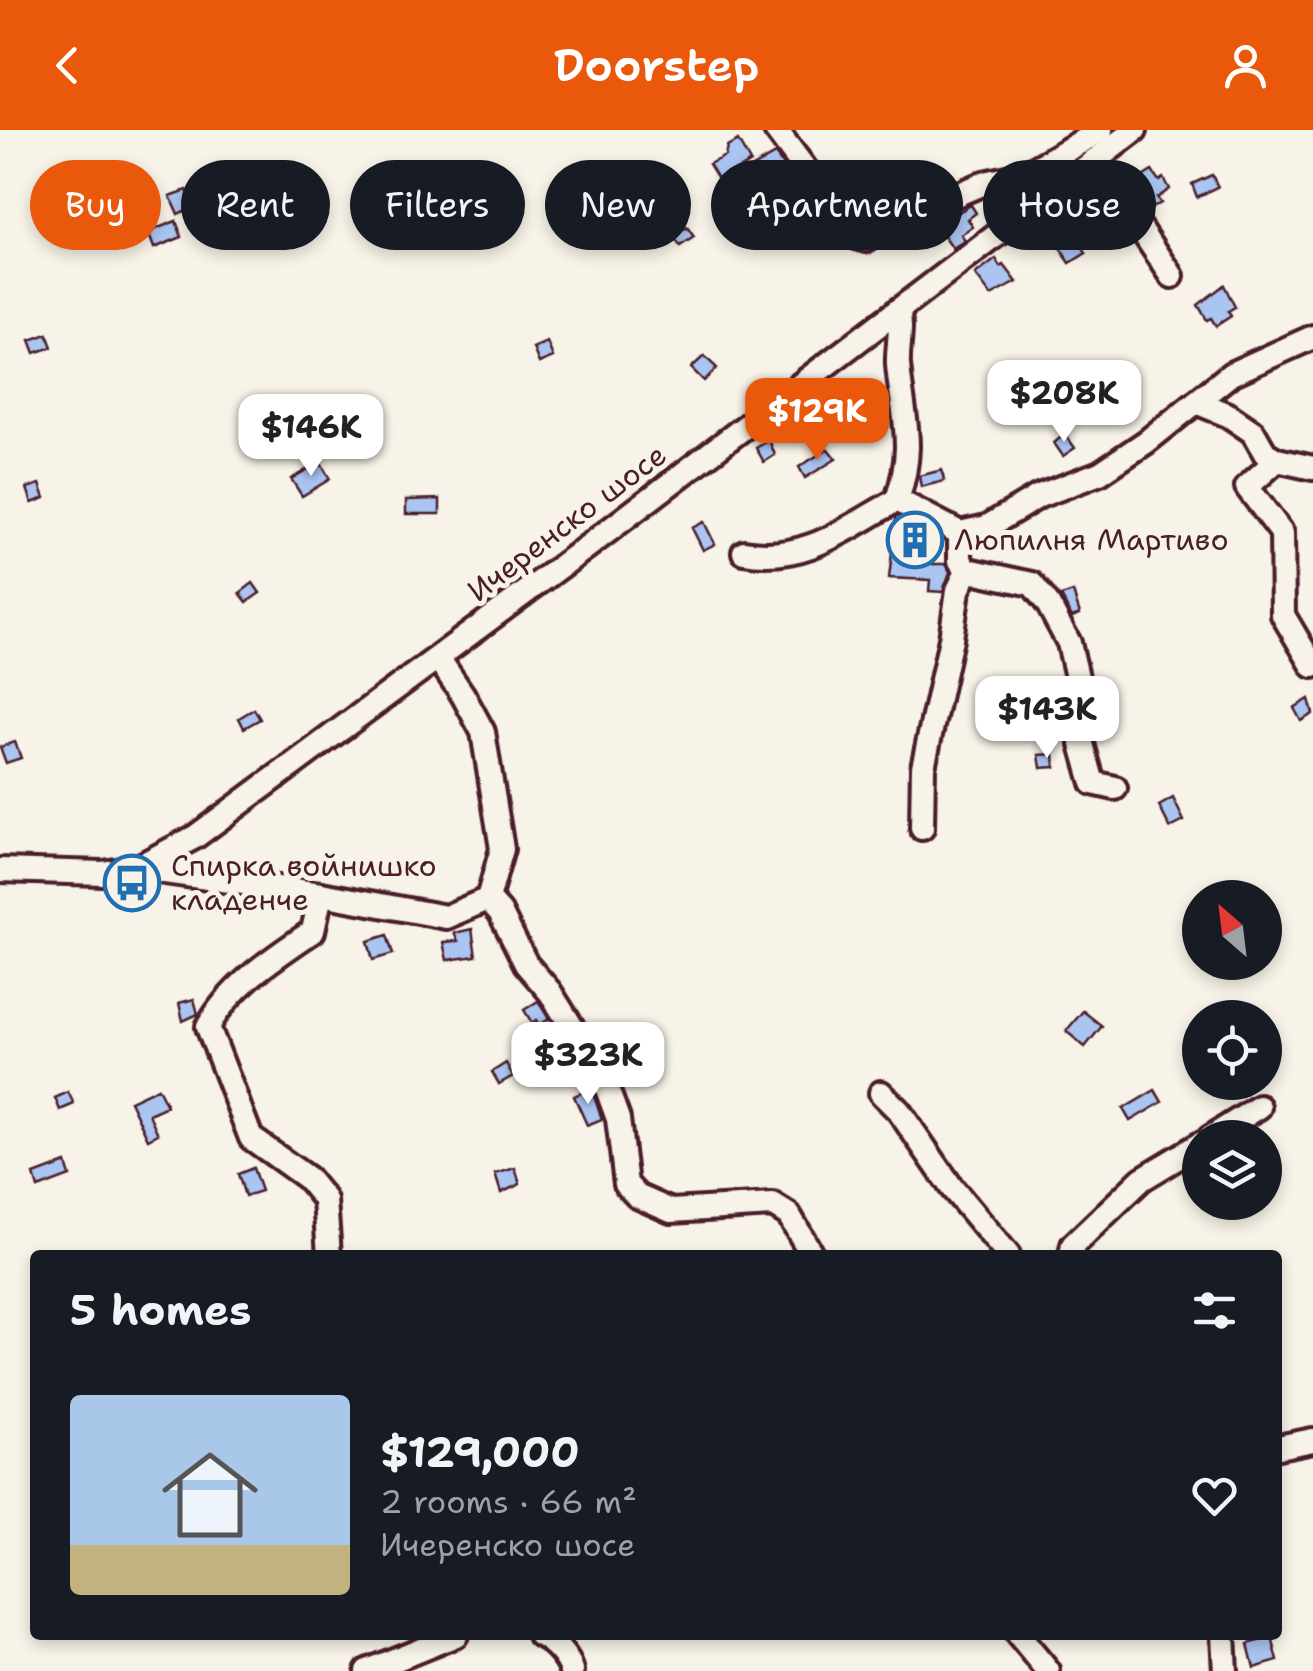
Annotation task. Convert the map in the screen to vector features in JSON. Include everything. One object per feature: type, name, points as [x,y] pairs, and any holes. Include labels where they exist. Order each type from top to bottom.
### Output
[{"type":"street","points":[[776,130],[856,237],[867,240],[904,217],[950,197],[984,183],[1026,174],[1101,130]]},
{"type":"street","name":"Ичеренско шосе","points":[[1095,160],[1135,130]]},
{"type":"street","name":"Ичеренско шосе","points":[[0,870],[103,873],[136,868],[195,837],[983,245]]},
{"type":"street","points":[[1155,250],[1172,276]]},
{"type":"street","points":[[744,552],[771,557],[803,551],[897,500],[908,466],[898,365],[902,322],[898,310]]},
{"type":"street","points":[[897,500],[960,533],[987,527],[1039,496],[1100,473],[1146,442],[1230,374],[1313,337]]},
{"type":"street","points":[[1196,402],[1228,415],[1253,432],[1266,453],[1277,460],[1313,468]]},
{"type":"street","points":[[1277,460],[1247,487],[1282,533],[1283,615],[1313,666]]},
{"type":"street","points":[[960,533],[960,561],[968,570],[1032,584],[1048,604],[1069,643],[1080,690],[1082,744],[1093,783],[1115,788]]},
{"type":"street","points":[[922,828],[923,767],[958,590],[968,570]]},
{"type":"street","points":[[438,658],[464,694],[483,732],[502,849],[488,899]]},
{"type":"street","points":[[136,868],[322,894],[446,917],[488,899]]},
{"type":"street","points":[[322,894],[313,932],[251,976],[214,1014],[208,1027],[251,1138],[308,1178],[325,1200],[330,1250]]},
{"type":"street","points":[[488,899],[500,912],[526,964],[550,992],[602,1074],[618,1119],[626,1184],[637,1196],[671,1211],[773,1205],[789,1215],[809,1250]]},
{"type":"street","points":[[881,1093],[899,1110],[952,1188],[1004,1250]]},
{"type":"street","points":[[1238,1120],[1259,1107]]},
{"type":"street","points":[[1072,1250],[1142,1179],[1182,1155]]},
{"type":"street","points":[[1282,1446],[1313,1440]]},
{"type":"street","points":[[367,1671],[444,1640]]},
{"type":"street","points":[[551,1640],[572,1671]]},
{"type":"street","points":[[1022,1640],[1048,1671]]},
{"type":"street","points":[[1223,1640],[1225,1671]]},
{"type":"building","points":[[738,141],[749,160],[717,160],[725,156],[727,147]]},
{"type":"building","points":[[1212,175],[1218,187],[1197,197],[1192,184]]},
{"type":"building","points":[[1156,177],[1159,181],[1163,178],[1169,189],[1156,198]]},
{"type":"building","points":[[181,192],[181,212],[178,214],[170,196]]},
{"type":"building","points":[[971,205],[976,213],[968,219],[973,227],[963,234],[963,210]]},
{"type":"building","points":[[176,221],[181,237],[161,245],[161,227]]},
{"type":"building","points":[[1061,250],[1084,250],[1086,253],[1070,263]]},
{"type":"building","points":[[996,259],[1017,282],[991,296],[975,275]]},
{"type":"building","points":[[1224,285],[1235,307],[1228,311],[1231,316],[1216,326],[1198,305]]},
{"type":"building","points":[[47,334],[52,347],[35,353],[30,340]]},
{"type":"building","points":[[547,342],[553,357],[539,363],[533,348]]},
{"type":"building","points":[[704,356],[717,368],[704,381],[691,368]]},
{"type":"building","points":[[1065,434],[1075,448],[1063,456],[1054,443]]},
{"type":"building","points":[[769,440],[775,455],[764,462],[756,448]]},
{"type":"building","points":[[828,449],[836,459],[805,478],[799,467]]},
{"type":"building","points":[[320,462],[330,479],[302,496],[291,479]]},
{"type":"building","points":[[942,470],[944,481],[921,487],[919,476]]},
{"type":"building","points":[[40,484],[45,498],[32,503],[27,488]]},
{"type":"building","points":[[440,499],[440,514],[406,514],[406,500]]},
{"type":"building","points":[[896,519],[936,537],[933,564],[946,564],[950,572],[943,592],[929,591],[930,580],[889,578]]},
{"type":"building","points":[[704,522],[715,544],[703,550],[692,528]]},
{"type":"building","points":[[253,583],[260,593],[247,602],[240,593]]},
{"type":"building","points":[[1073,592],[1080,614],[1072,617],[1061,596]]},
{"type":"building","points":[[1309,699],[1313,714],[1301,721],[1294,708]]},
{"type":"building","points":[[254,709],[260,719],[244,728],[239,718]]},
{"type":"building","points":[[15,742],[21,758],[6,763],[0,747]]},
{"type":"building","points":[[1054,754],[1055,767],[1041,768],[1039,755]]},
{"type":"building","points":[[1173,798],[1184,821],[1170,828],[1159,806]]},
{"type":"building","points":[[472,929],[476,956],[447,960],[443,942],[458,941],[454,933]]},
{"type":"building","points":[[387,935],[393,954],[373,960],[368,941]]},
{"type":"building","points":[[194,999],[198,1014],[183,1021],[179,1003]]},
{"type":"building","points":[[538,1001],[549,1019],[539,1025],[536,1020],[532,1023],[524,1010]]},
{"type":"building","points":[[1083,1011],[1102,1026],[1085,1047],[1066,1031]]},
{"type":"building","points":[[506,1063],[513,1076],[499,1084],[492,1072]]},
{"type":"building","points":[[158,1088],[167,1106],[149,1114],[158,1134],[148,1139],[130,1101]]},
{"type":"building","points":[[591,1088],[602,1119],[587,1125],[574,1096]]},
{"type":"building","points":[[1155,1090],[1162,1102],[1130,1121],[1123,1109]]},
{"type":"building","points":[[68,1092],[74,1104],[60,1110],[55,1098]]},
{"type":"building","points":[[66,1163],[70,1176],[38,1188],[34,1175]]},
{"type":"building","points":[[253,1168],[261,1191],[245,1196],[238,1174]]},
{"type":"building","points":[[515,1168],[520,1184],[501,1193],[495,1174]]},
{"type":"building","points":[[1273,1640],[1278,1661],[1254,1668],[1248,1644]]},
{"type":"place","name":"Люпилня Мартиво","points":[[915,540]]},
{"type":"place","name":"Спирка войнишко кладенче","points":[[132,883]]}]
